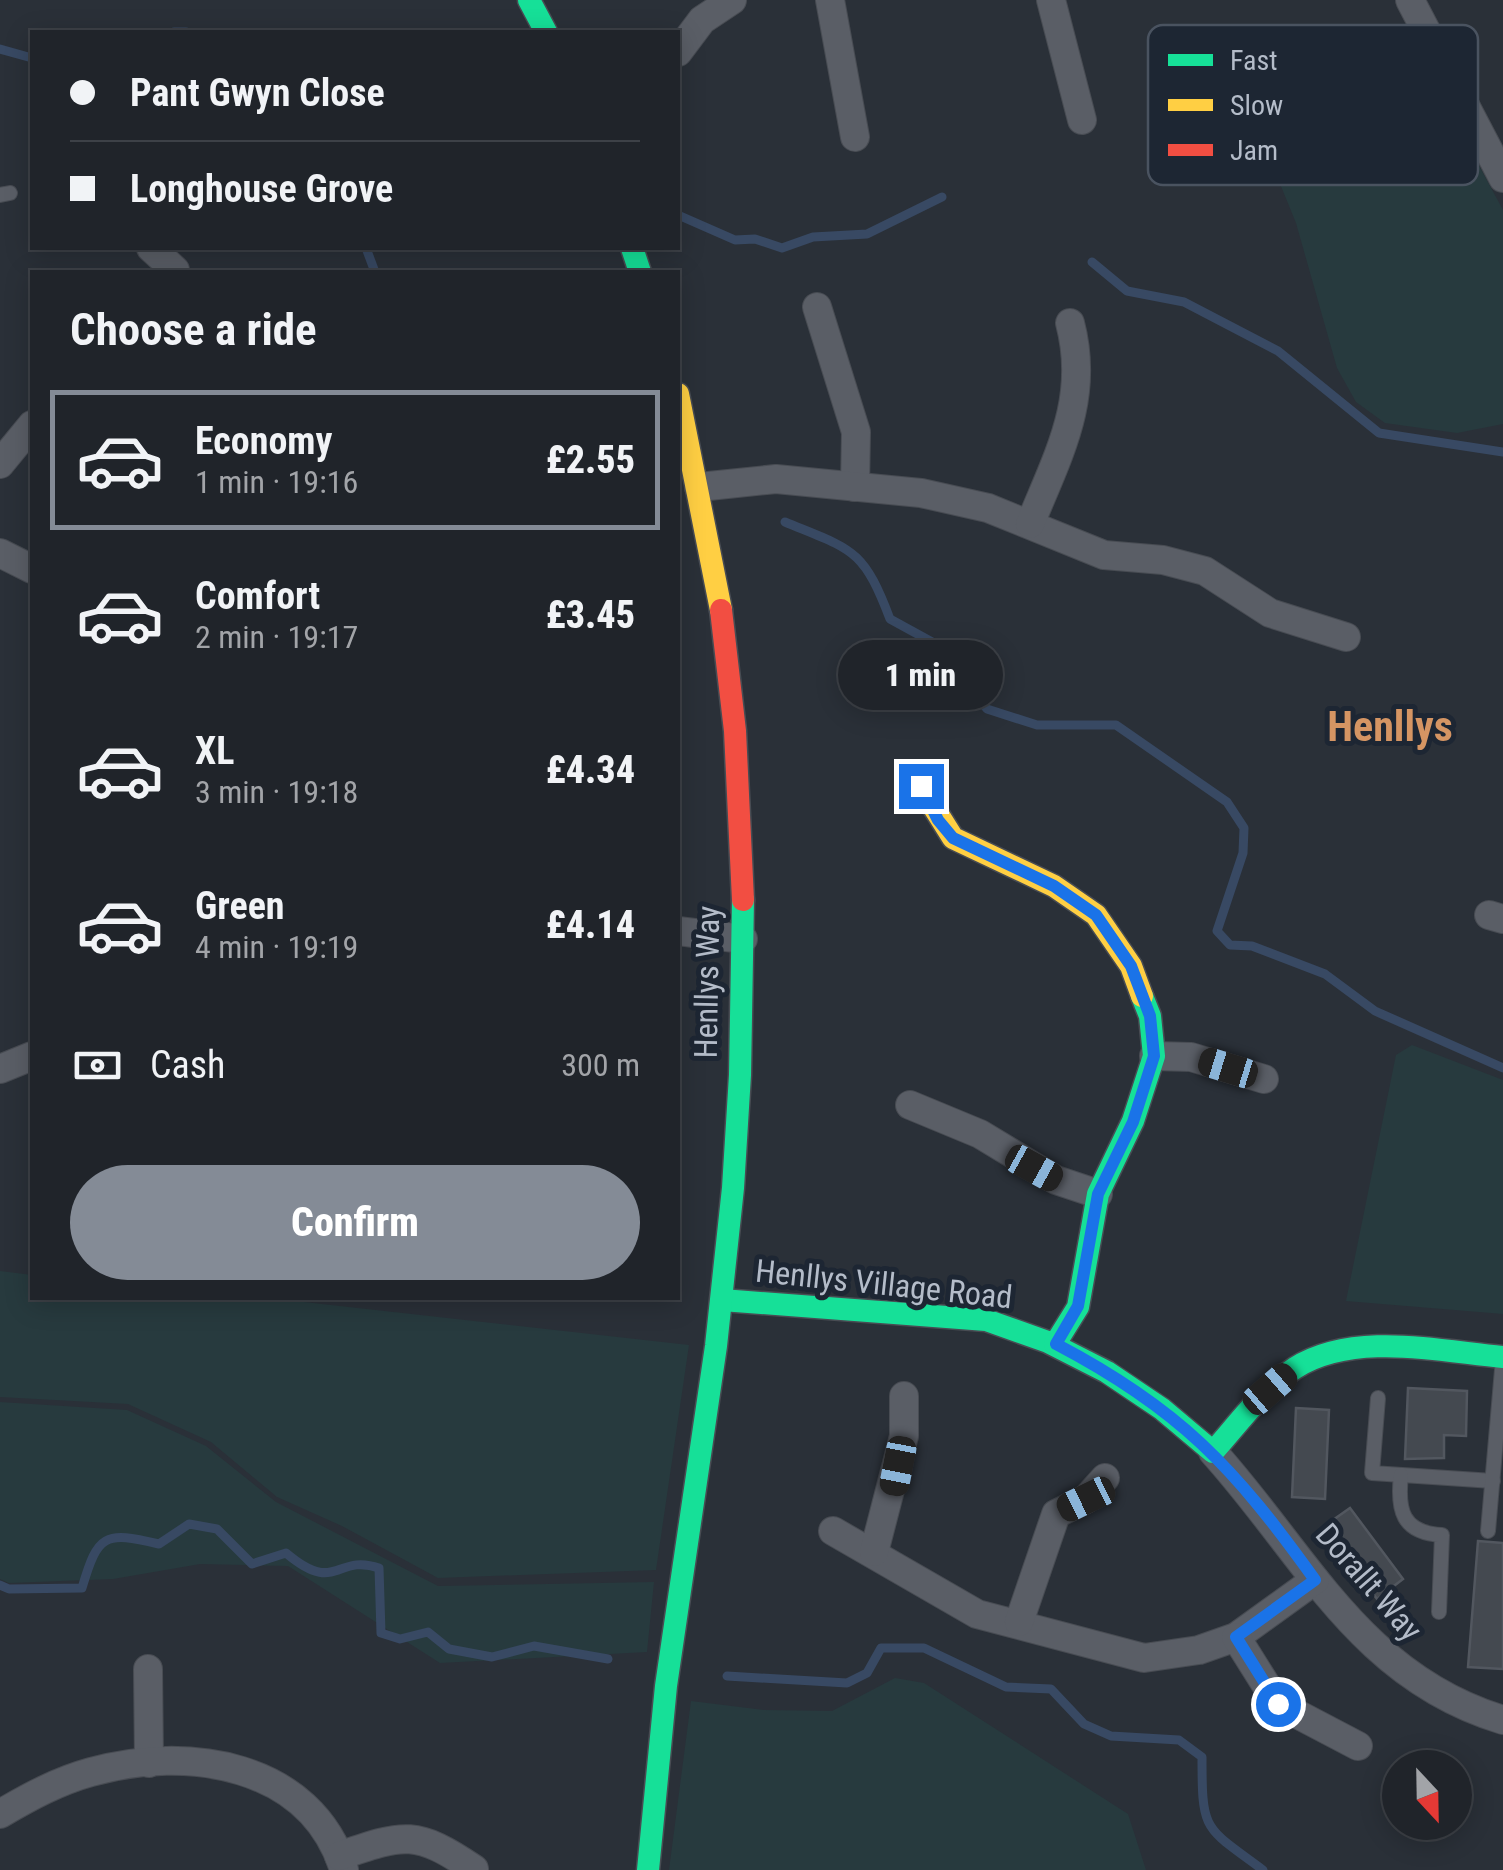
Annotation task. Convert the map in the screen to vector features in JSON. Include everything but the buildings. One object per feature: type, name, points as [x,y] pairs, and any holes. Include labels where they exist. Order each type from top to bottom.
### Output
[{"type":"street","points":[[530,0],[545,30]]},
{"type":"street","points":[[680,48],[698,10],[732,0]]},
{"type":"street","points":[[830,0],[854,137]]},
{"type":"street","points":[[1050,0],[1082,120]]},
{"type":"street","points":[[1410,0],[1423,25]]},
{"type":"street","points":[[1478,130],[1503,178]]},
{"type":"street","points":[[154,250],[179,265]]},
{"type":"street","points":[[817,307],[856,432],[855,487]]},
{"type":"street","points":[[1030,524],[1073,417],[1079,358],[1070,324]]},
{"type":"street","name":"Henllys Way","points":[[648,1870],[668,1664],[722,1300],[744,939],[734,727],[710,541],[680,403]]},
{"type":"street","points":[[0,464],[30,427]]},
{"type":"street","points":[[698,488],[776,480],[921,493],[988,508],[1104,555],[1163,560],[1205,571],[1270,613],[1346,637]]},
{"type":"street","points":[[0,553],[30,568]]},
{"type":"street","points":[[921,786],[938,820],[953,838],[1054,886],[1096,915],[1131,966],[1150,1016],[1154,1056],[1133,1122],[1098,1194],[1078,1306],[1056,1344]]},
{"type":"street","points":[[680,931],[744,939]]},
{"type":"street","points":[[1154,1056],[1192,1057],[1264,1079]]},
{"type":"street","points":[[0,1069],[30,1057]]},
{"type":"street","points":[[910,1105],[980,1134],[1056,1180],[1098,1194]]},
{"type":"street","name":"Henllys Village Road","points":[[722,1300],[986,1320],[1056,1344],[1174,1416],[1213,1452]]},
{"type":"street","points":[[1213,1452],[1298,1365],[1334,1353],[1368,1348],[1503,1357]]},
{"type":"street","points":[[874,1552],[904,1436],[904,1396]]},
{"type":"street","name":"Dorallt Way","points":[[1213,1452],[1260,1505],[1315,1580],[1394,1666],[1450,1698],[1503,1720]]},
{"type":"street","points":[[1019,1622],[1056,1514],[1086,1499],[1106,1478]]},
{"type":"street","points":[[834,1530],[937,1594],[977,1614],[1144,1658],[1199,1650],[1236,1637],[1315,1580]]},
{"type":"street","points":[[1236,1637],[1278,1704],[1358,1746]]},
{"type":"street","points":[[148,1669],[149,1764]]},
{"type":"street","points":[[0,1814],[39,1791],[93,1771],[149,1764],[232,1765],[270,1779],[316,1813],[342,1863],[399,1836],[438,1844],[474,1868]]},
{"type":"lane","points":[[1488,1531],[1496,1488],[1503,1357]]},
{"type":"lane","points":[[1378,1398],[1372,1472],[1496,1488]]},
{"type":"lane","points":[[1401,1475],[1400,1510],[1404,1519],[1414,1530],[1442,1535],[1439,1612]]},
{"type":"green space","points":[[1478,164],[1503,210],[1503,424],[1457,433],[1385,423],[1356,402],[1337,368],[1296,223],[1280,185],[1478,185]]},
{"type":"green space","points":[[1412,1045],[1503,1080],[1503,1314],[1346,1301],[1396,1055]]},
{"type":"green space","points":[[0,1271],[30,1275],[30,1300],[286,1300],[689,1345],[656,1570],[438,1578],[342,1526],[277,1497],[211,1442],[128,1404],[0,1397]]},
{"type":"green space","points":[[0,1402],[127,1410],[206,1446],[276,1502],[438,1586],[654,1582],[647,1652],[440,1663],[288,1566],[200,1564],[113,1579],[9,1583],[0,1579]]},
{"type":"green space","points":[[895,1678],[924,1683],[1128,1814],[1146,1870],[669,1870],[691,1701],[764,1710],[832,1711]]},
{"type":"waterway","points":[[0,49],[30,57]]},
{"type":"waterway","points":[[680,216],[735,240],[755,239],[782,248],[813,237],[867,234],[942,197]]},
{"type":"waterway","points":[[367,250],[374,270]]},
{"type":"waterway","points":[[1092,262],[1127,291],[1184,302],[1278,351],[1379,433],[1503,452]]},
{"type":"waterway","points":[[785,522],[853,554],[872,578],[890,619],[932,642],[987,709],[1037,725],[1116,725],[1227,802],[1244,828],[1243,853],[1217,931],[1230,945],[1252,946],[1325,974],[1375,1011],[1503,1068]]},
{"type":"waterway","points":[[0,1585],[9,1589],[82,1588],[93,1557],[106,1541],[126,1538],[159,1544],[189,1524],[217,1529],[252,1564],[286,1553],[303,1565],[326,1573],[353,1565],[379,1568],[381,1633],[400,1639],[428,1632],[449,1649],[492,1657],[534,1646],[608,1659]]},
{"type":"waterway","points":[[727,1676],[847,1683],[867,1673],[881,1648],[924,1648],[1006,1687],[1051,1689],[1084,1724],[1111,1736],[1179,1740],[1202,1757],[1203,1801],[1210,1826],[1263,1870]]},
{"type":"traffic: fast","points":[[529,0],[545,30]]},
{"type":"traffic: fast","points":[[633,250],[639,270]]},
{"type":"traffic: fast","points":[[648,1870],[666,1686],[716,1346],[733,1188],[740,1075],[743,900]]},
{"type":"traffic: fast","points":[[1055,1344],[1078,1307],[1098,1194],[1133,1121],[1154,1056],[1150,1016],[1142,996]]},
{"type":"traffic: fast","points":[[722,1300],[986,1320],[1048,1342],[1107,1372],[1162,1409],[1213,1452],[1272,1386],[1318,1357],[1343,1350],[1397,1346],[1503,1357]]},
{"type":"traffic: slow","points":[[680,404],[721,610]]},
{"type":"traffic: slow","points":[[921,787],[953,838],[1054,886],[1096,915],[1131,966],[1142,996]]},
{"type":"traffic: jam","points":[[721,610],[735,731],[743,900]]},
{"type":"district","name":"Henllys","points":[[1390,726]]},
{"type":"route","points":[[921,786],[938,820],[953,838],[1054,886],[1096,915],[1131,966],[1150,1016],[1154,1056],[1133,1122],[1098,1194],[1078,1306],[1056,1344],[1108,1372],[1174,1416],[1213,1452],[1260,1505],[1315,1580],[1236,1637],[1278,1704]]}]
